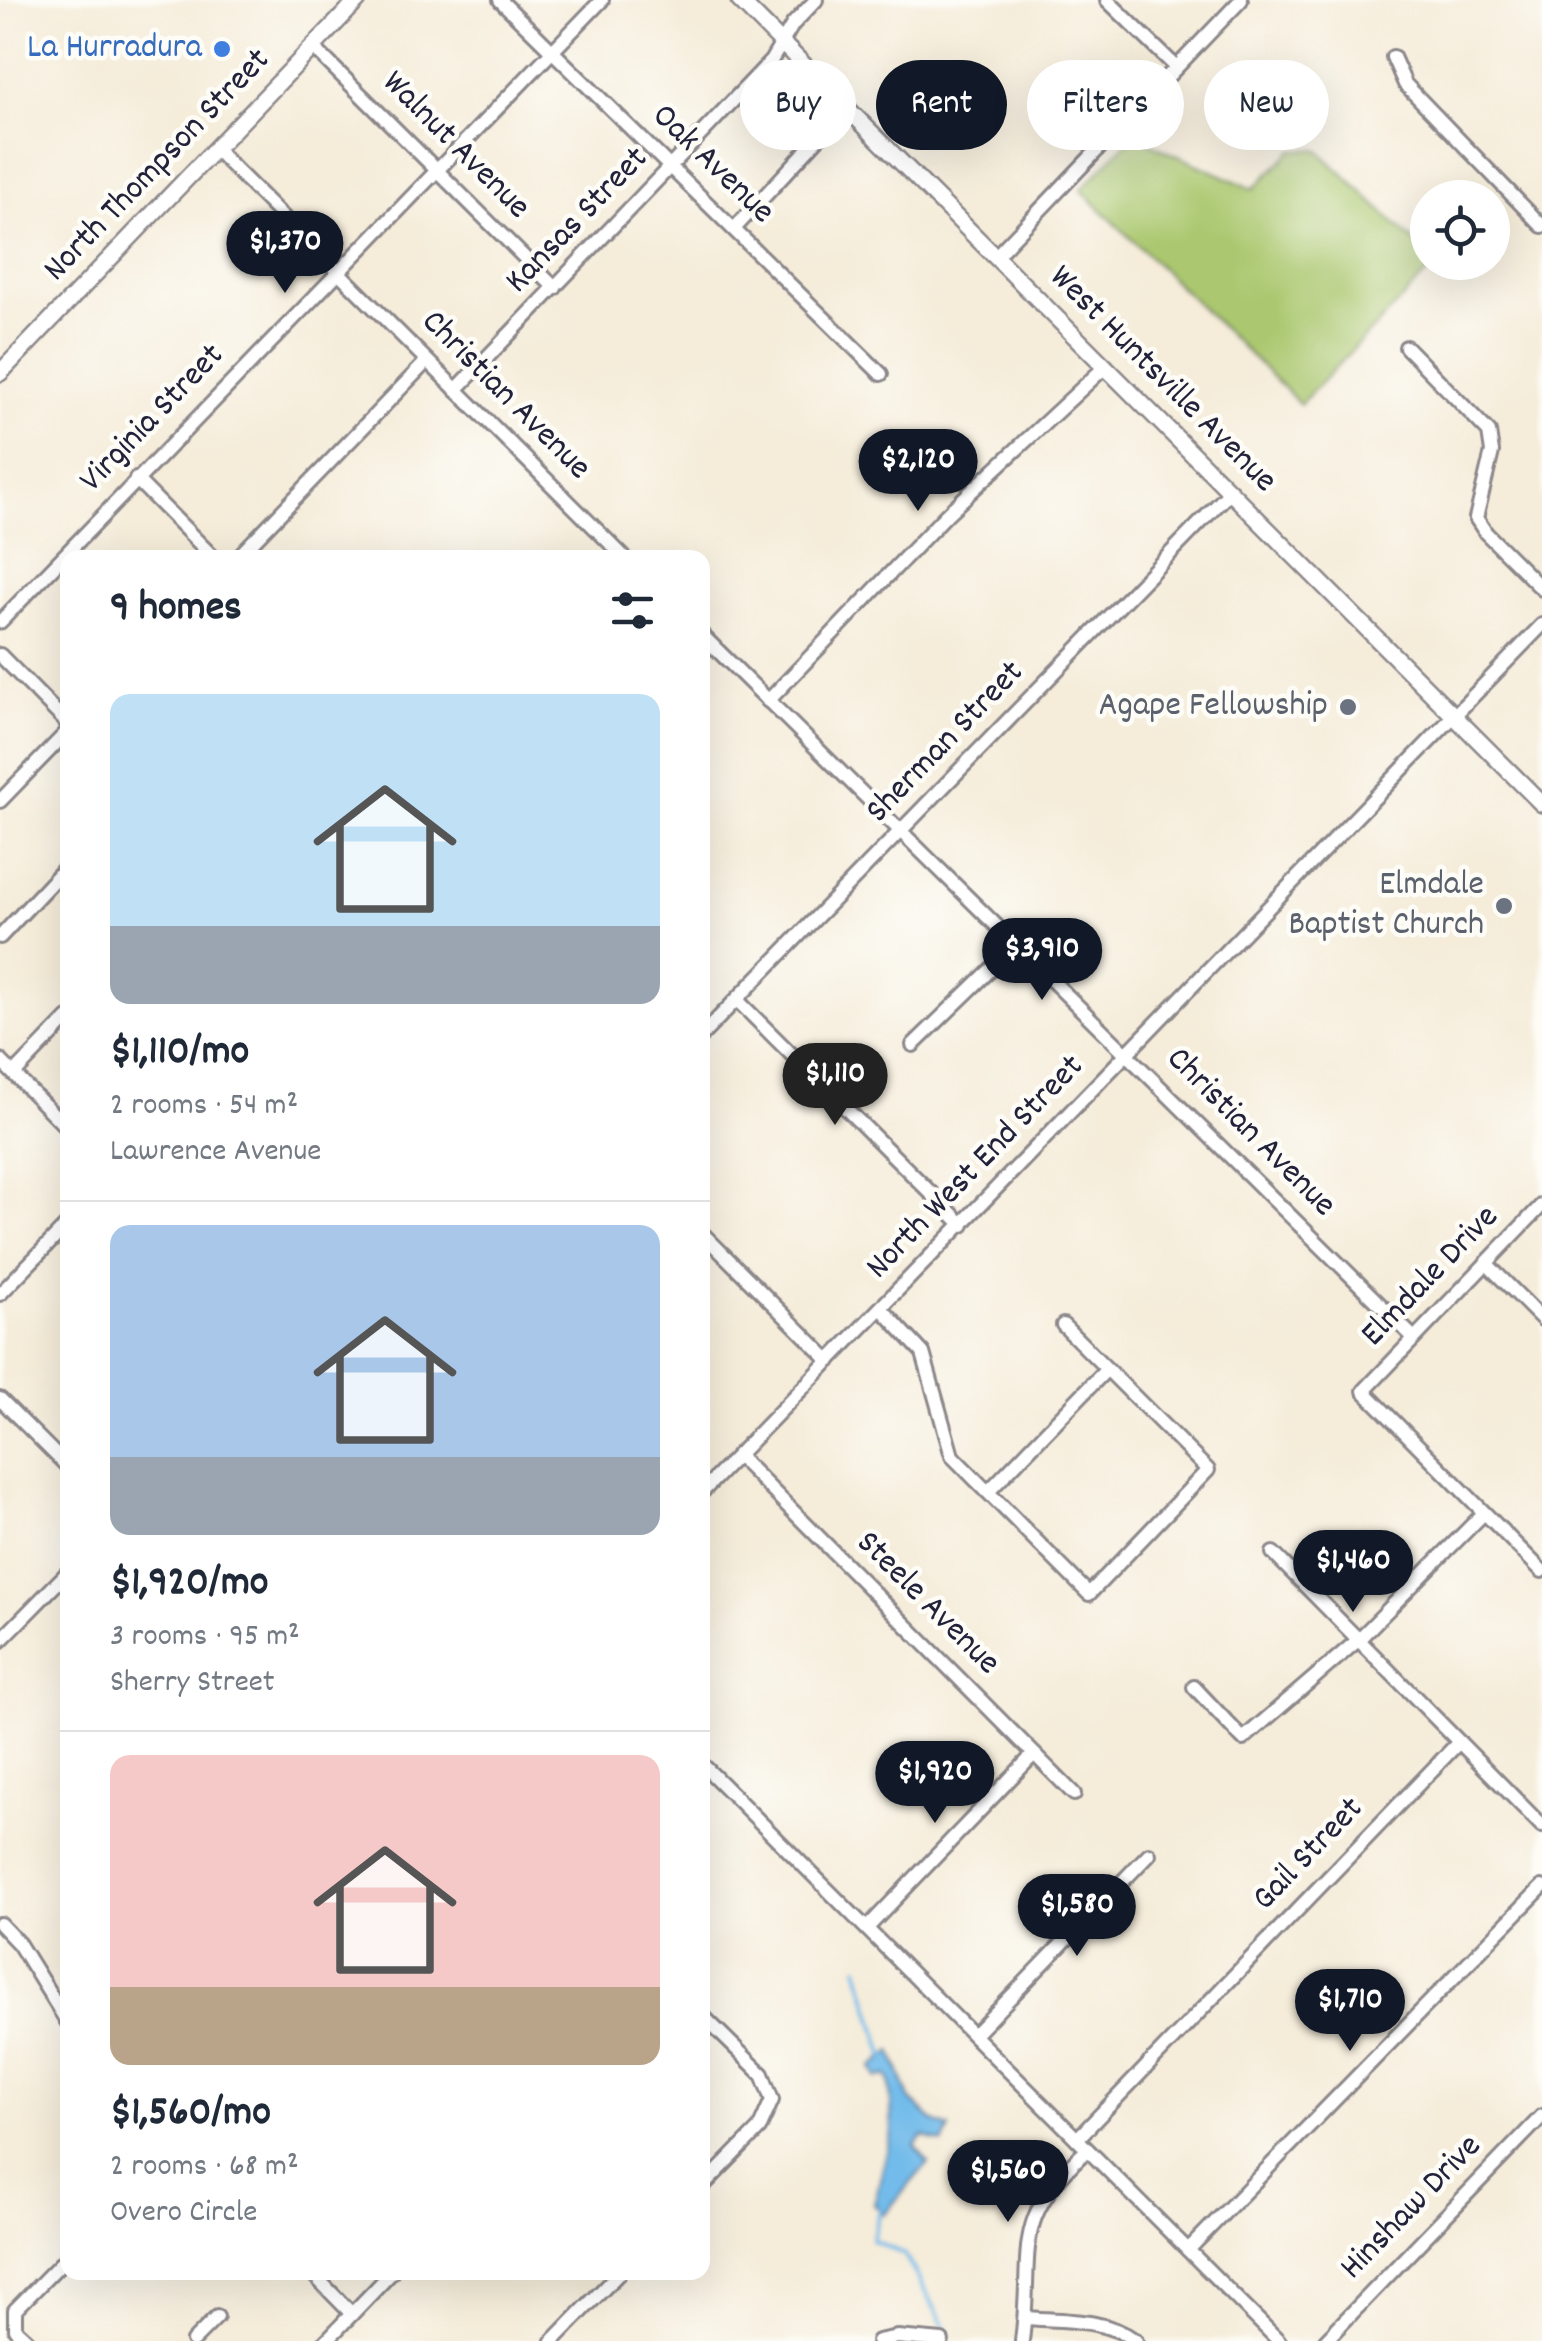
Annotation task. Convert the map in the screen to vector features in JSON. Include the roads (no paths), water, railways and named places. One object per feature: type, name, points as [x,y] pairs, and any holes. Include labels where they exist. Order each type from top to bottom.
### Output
[{"type":"main road","name":"North Thompson Street","points":[[0,373],[358,0]]},
{"type":"main road","name":"West Huntsville Avenue","points":[[739,0],[800,60]]},
{"type":"main road","name":"West Huntsville Avenue","points":[[856,116],[1542,804]]},
{"type":"street","name":"Oak Avenue","points":[[500,0],[881,374]]},
{"type":"street","name":"Virginia Street","points":[[68,550],[602,0]]},
{"type":"street","name":"Kansas Street","points":[[456,390],[672,168],[770,61],[816,0]]},
{"type":"street","points":[[1107,0],[1169,60]]},
{"type":"street","points":[[1183,60],[1242,0]]},
{"type":"street","name":"Walnut Avenue","points":[[313,48],[555,288]]},
{"type":"street","points":[[1393,57],[1405,84],[1542,226]]},
{"type":"street","name":"Christian Avenue","points":[[216,148],[617,550]]},
{"type":"street","points":[[734,229],[807,150]]},
{"type":"street","points":[[996,256],[1097,150]]},
{"type":"street","points":[[1406,347],[1489,432],[1492,452],[1476,518],[1486,534],[1542,589]]},
{"type":"street","points":[[244,550],[427,361]]},
{"type":"street","points":[[768,701],[947,514],[1106,366]]},
{"type":"street","points":[[136,479],[206,550]]},
{"type":"street","name":"Sherman Street","points":[[710,1028],[1231,491]]},
{"type":"street","name":"Virginia Street","points":[[0,622],[60,559]]},
{"type":"street","name":"North West End Street","points":[[710,1484],[1542,625]]},
{"type":"street","name":"Christian Avenue","points":[[710,643],[1414,1338]]},
{"type":"street","points":[[0,655],[60,719]]},
{"type":"street","points":[[0,801],[60,737]]},
{"type":"street","points":[[0,936],[60,873]]},
{"type":"street","points":[[913,1044],[1015,946]]},
{"type":"street","points":[[737,1000],[962,1225]]},
{"type":"street","points":[[14,1074],[60,1026]]},
{"type":"street","points":[[0,1060],[60,1121]]},
{"type":"street","name":"Elmdale Drive","points":[[1484,1513],[1364,1391],[1542,1206]]},
{"type":"street","points":[[0,1294],[60,1232]]},
{"type":"street","points":[[710,1241],[830,1360]]},
{"type":"street","points":[[1486,1264],[1542,1319]]},
{"type":"street","points":[[881,1308],[923,1353],[942,1434],[952,1456],[1089,1594],[1208,1470],[1063,1325]]},
{"type":"street","points":[[988,1492],[1107,1369]]},
{"type":"street","points":[[0,1400],[60,1458]]},
{"type":"street","name":"Steele Avenue","points":[[738,1456],[1074,1794]]},
{"type":"street","points":[[1194,1687],[1243,1740],[1358,1640],[1484,1513],[1542,1571]]},
{"type":"street","points":[[1273,1553],[1542,1826]]},
{"type":"street","points":[[0,1640],[60,1580]]},
{"type":"street","name":"Gail Street","points":[[1022,2341],[1029,2225],[1054,2181],[1082,2144],[1459,1742]]},
{"type":"street","points":[[867,1928],[1034,1754]]},
{"type":"street","points":[[710,1772],[1279,2341]]},
{"type":"street","points":[[974,2036],[1149,1854]]},
{"type":"street","points":[[1188,2250],[1542,1887]]},
{"type":"street","points":[[0,1924],[19,1944],[60,2010]]},
{"type":"street","points":[[710,2024],[762,2074],[772,2100],[759,2129],[710,2179]]},
{"type":"street","name":"Hinshaw Drive","points":[[1325,2341],[1542,2116]]},
{"type":"street","points":[[28,2341],[16,2328],[15,2310],[60,2264]]},
{"type":"street","points":[[319,2280],[352,2314]]},
{"type":"street","points":[[326,2341],[384,2280]]},
{"type":"street","points":[[553,2341],[612,2280]]},
{"type":"street","points":[[192,2341],[217,2317]]},
{"type":"street","points":[[1025,2318],[1098,2324],[1116,2328],[1136,2341]]},
{"type":"street","points":[[878,2341],[907,2337],[942,2341]]},
{"type":"water","points":[[892,2051],[910,2099],[934,2122],[950,2128],[943,2143],[923,2136],[915,2145],[928,2163],[884,2214],[874,2204],[892,2132],[890,2081],[887,2075],[877,2078],[872,2067]]},
{"type":"waterway","points":[[858,1967],[885,2058]]},
{"type":"waterway","points":[[881,2207],[872,2240],[905,2255],[949,2334]]},
{"type":"place","name":"La Hurradura","points":[[222,49]]},
{"type":"place","name":"Agape Fellowship","points":[[1348,707]]},
{"type":"place","name":"Elmdale Baptist Church","points":[[1504,906]]}]
